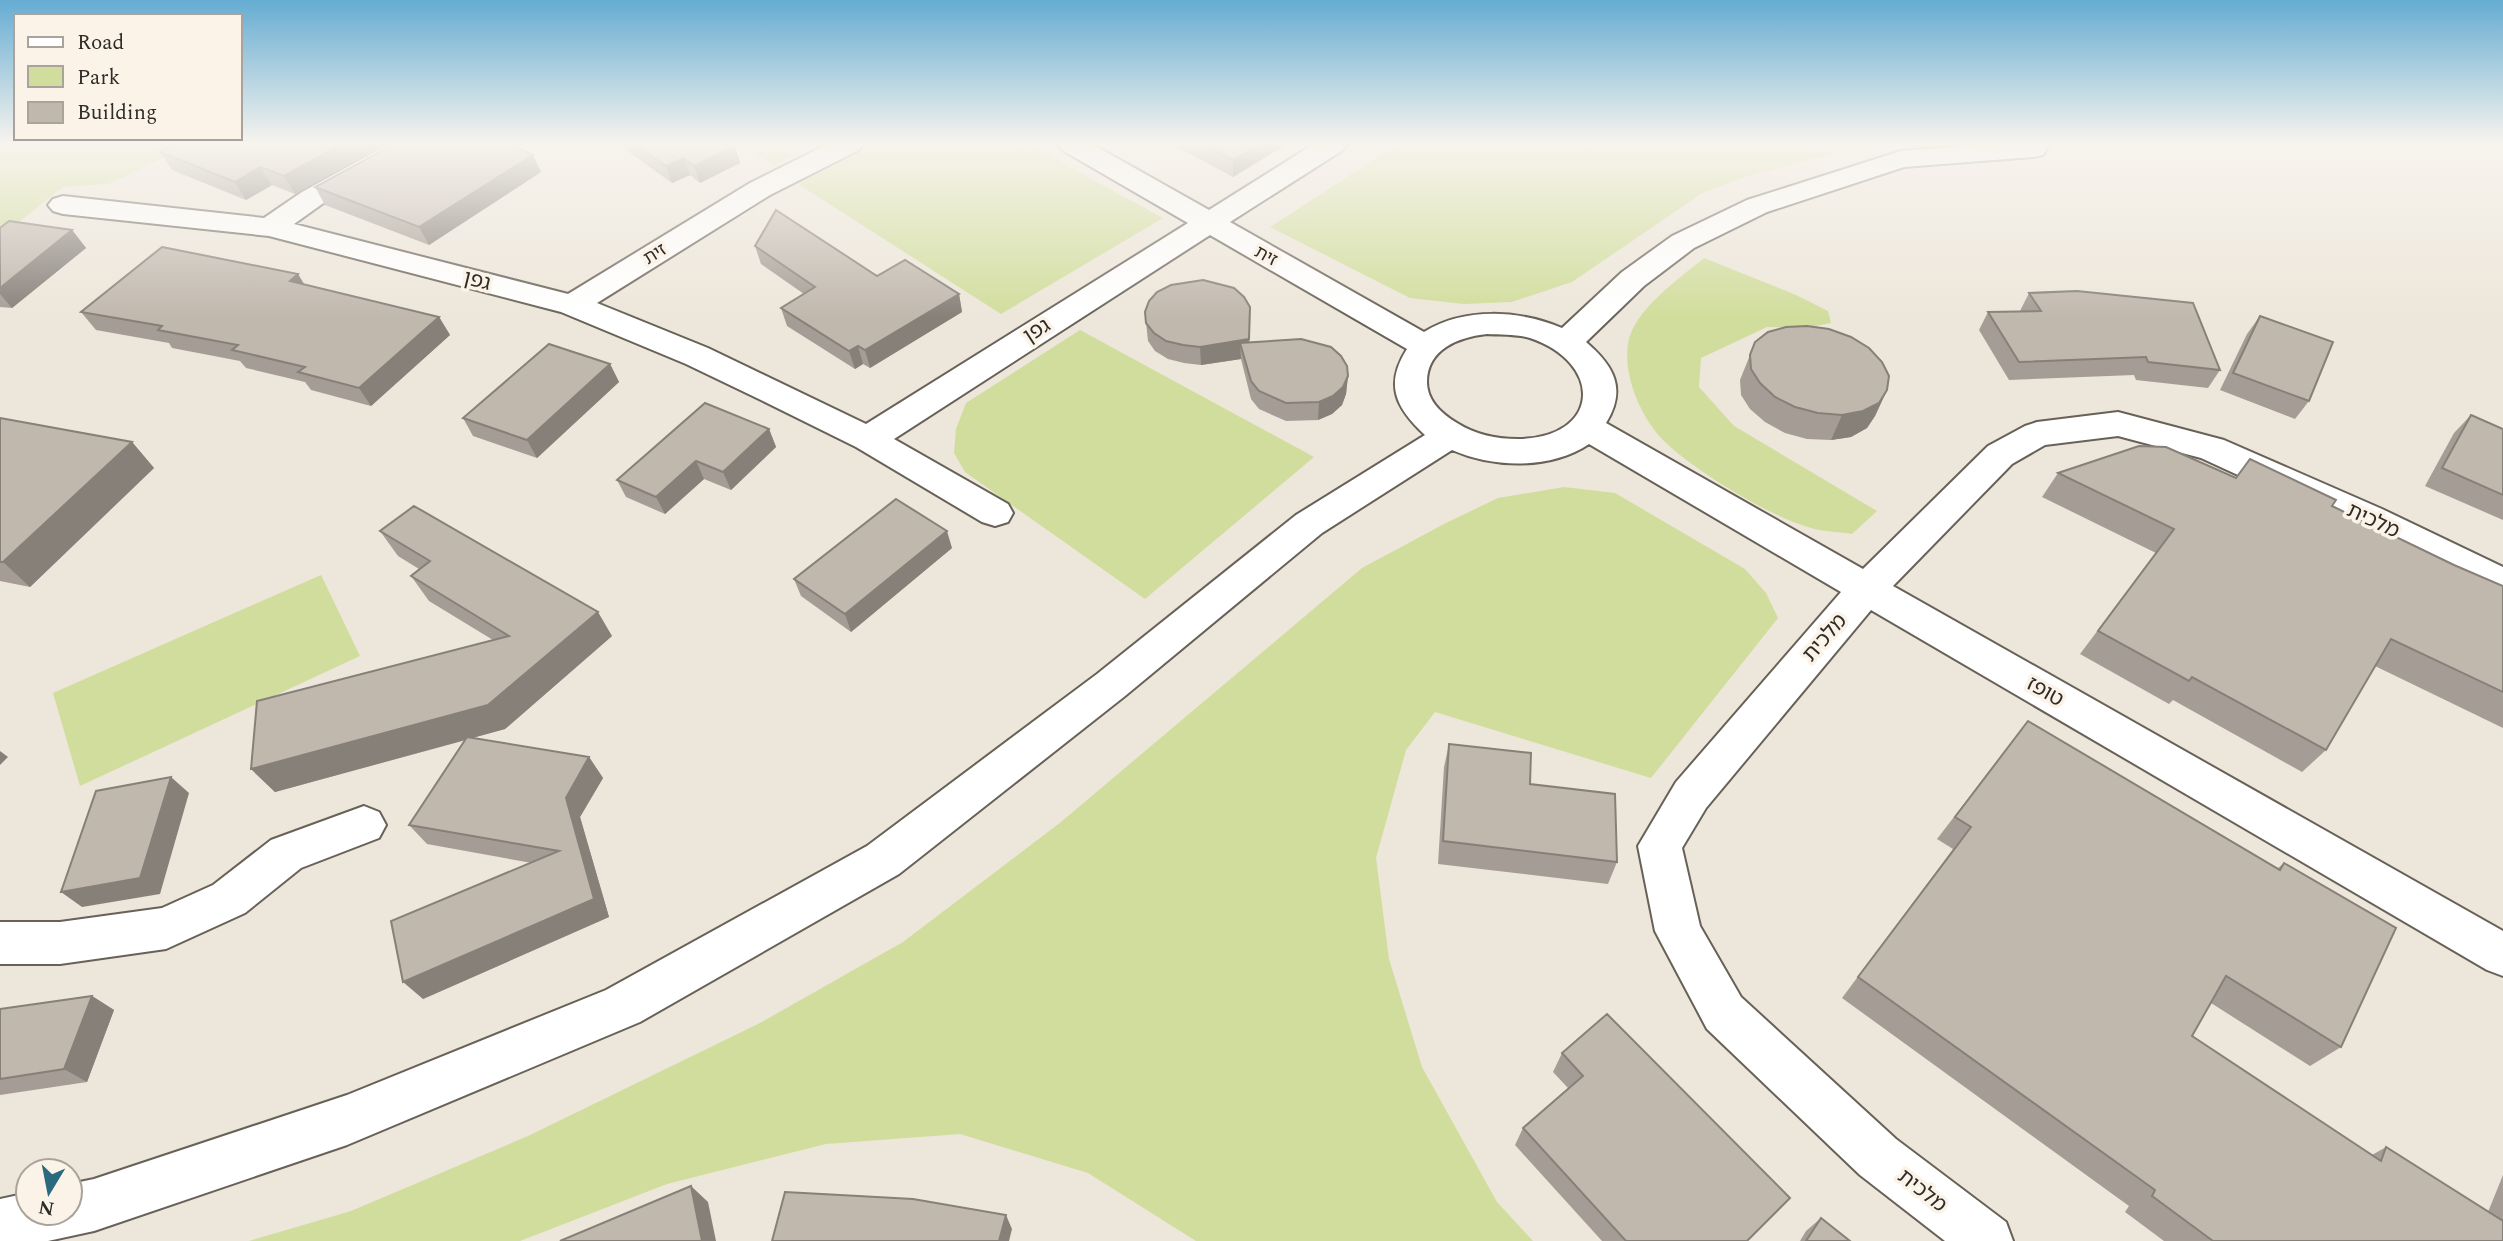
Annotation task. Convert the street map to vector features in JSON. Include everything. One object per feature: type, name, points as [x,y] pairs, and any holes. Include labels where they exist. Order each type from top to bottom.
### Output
[{"type":"street","points":[[270,227],[306,202]]},
{"type":"street","name":"זית","points":[[572,305],[738,202]]},
{"type":"street","name":"זית","points":[[1171,202],[1425,346]]},
{"type":"street","name":"גפן","points":[[868,439],[1239,202]]},
{"type":"street","points":[[1566,342],[1633,279],[1683,242],[1770,202]]},
{"type":"street","name":"גפן","points":[[63,205],[270,227],[572,305],[697,356],[868,439],[995,513]]},
{"type":"street","points":[[1488,324],[1521,326],[1566,342],[1587,359],[1600,380],[1602,398],[1587,428],[1557,446],[1521,452],[1482,448],[1450,435],[1418,409],[1410,390],[1411,366],[1425,346],[1455,329],[1488,324]]},
{"type":"street","name":"מלכית","points":[[1987,1241],[1878,1157],[1724,1013],[1678,931],[1660,846],[1691,795],[1866,589],[2000,455],[2037,433],[2118,424],[2211,449],[2321,496],[2503,583]]},
{"type":"street","name":"טופז","points":[[1587,428],[2503,955]]},
{"type":"street","points":[[84,1207],[347,1121],[611,1011],[801,906],[894,852],[1111,685],[1309,524],[1450,435]]},
{"type":"street","points":[[0,943],[60,943],[166,928],[229,900],[286,854],[364,825]]},
{"type":"green space","points":[[0,202],[44,202],[0,237]]},
{"type":"green space","points":[[826,202],[1134,202],[1163,218],[1001,314]]},
{"type":"green space","points":[[1309,202],[1689,202],[1572,282],[1512,302],[1464,304],[1410,298],[1270,227]]},
{"type":"green space","points":[[1704,258],[1796,295],[1828,311],[1831,323],[1805,328],[1767,327],[1701,358],[1699,387],[1734,426],[1877,511],[1852,534],[1798,524],[1735,492],[1677,453],[1656,432],[1641,409],[1628,369],[1628,344],[1632,331],[1638,319],[1658,296]]},
{"type":"green space","points":[[1080,330],[1314,457],[1145,599],[965,472],[954,453],[956,429],[966,403]]},
{"type":"green space","points":[[1564,487],[1615,493],[1745,569],[1766,593],[1778,618],[1651,778],[1435,712],[1406,750],[1376,858],[1389,959],[1422,1067],[1497,1202],[1533,1241],[1196,1241],[1088,1173],[960,1134],[826,1144],[667,1184],[520,1241],[249,1241],[351,1211],[528,1136],[760,1023],[903,942],[1061,822],[1362,568],[1498,498]]},
{"type":"green space","points":[[321,575],[360,656],[80,786],[53,693]]},
{"type":"building","points":[[354,202],[459,202],[419,227]]},
{"type":"building","points":[[776,210],[877,276],[905,260],[959,294],[865,350],[858,346],[849,351],[781,308],[815,287],[755,246]]},
{"type":"building","points":[[9,221],[72,230],[0,288],[0,228]]},
{"type":"building","points":[[162,247],[298,274],[290,281],[439,317],[359,388],[298,372],[305,367],[232,350],[238,345],[158,330],[162,326],[81,312]]},
{"type":"building","points":[[1203,280],[1234,288],[1244,297],[1250,307],[1249,339],[1200,347],[1183,345],[1166,341],[1146,323],[1145,312],[1149,301],[1157,292],[1171,285]]},
{"type":"building","points":[[2077,291],[2193,303],[2220,370],[2148,362],[2146,357],[2019,362],[1988,312],[2041,311],[2029,293]]},
{"type":"building","points":[[2260,316],[2333,342],[2309,401],[2233,373]]},
{"type":"building","points":[[1786,327],[1829,329],[1851,337],[1869,348],[1882,362],[1889,376],[1887,390],[1879,403],[1863,411],[1842,415],[1818,413],[1795,407],[1775,397],[1760,383],[1751,369],[1750,355],[1755,342],[1768,332]]},
{"type":"building","points":[[1301,339],[1331,347],[1341,356],[1347,366],[1348,376],[1343,387],[1333,396],[1319,402],[1286,403],[1259,391],[1251,381],[1240,343]]},
{"type":"building","points":[[549,344],[610,364],[527,440],[463,418]]},
{"type":"building","points":[[705,403],[769,429],[723,472],[696,461],[656,497],[617,480]]},
{"type":"building","points":[[2471,415],[2503,429],[2503,495],[2442,468]]},
{"type":"building","points":[[0,418],[132,442],[3,562],[0,562]]},
{"type":"building","points":[[2139,446],[2166,447],[2236,478],[2250,459],[2336,500],[2332,506],[2503,586],[2503,692],[2391,639],[2326,750],[2192,677],[2189,681],[2098,631],[2174,529],[2058,473]]},
{"type":"building","points":[[896,499],[947,531],[845,614],[794,579]]},
{"type":"building","points":[[414,506],[598,612],[488,705],[251,769],[257,701],[509,636],[411,576],[430,561],[380,531]]},
{"type":"building","points":[[2028,721],[2280,870],[2284,863],[2396,928],[2341,1047],[2226,976],[2192,1036],[2381,1161],[2386,1147],[2503,1221],[2503,1241],[2213,1241],[2152,1196],[2155,1190],[1858,977],[1971,827],[1955,817]]},
{"type":"building","points":[[467,737],[589,757],[566,798],[594,899],[403,982],[391,921],[559,851],[409,825]]},
{"type":"building","points":[[1449,744],[1531,753],[1530,784],[1615,794],[1617,862],[1443,841]]},
{"type":"building","points":[[171,777],[140,878],[61,892],[96,791]]},
{"type":"building","points":[[92,996],[64,1069],[0,1079],[0,1009]]},
{"type":"building","points":[[1607,1014],[1790,1198],[1747,1241],[1626,1241],[1523,1128],[1583,1076],[1562,1053]]},
{"type":"building","points":[[691,1186],[702,1241],[560,1241]]},
{"type":"building","points":[[785,1192],[913,1199],[1006,1215],[999,1241],[772,1241]]},
{"type":"building","points":[[1821,1218],[1850,1241],[1806,1241]]}]
